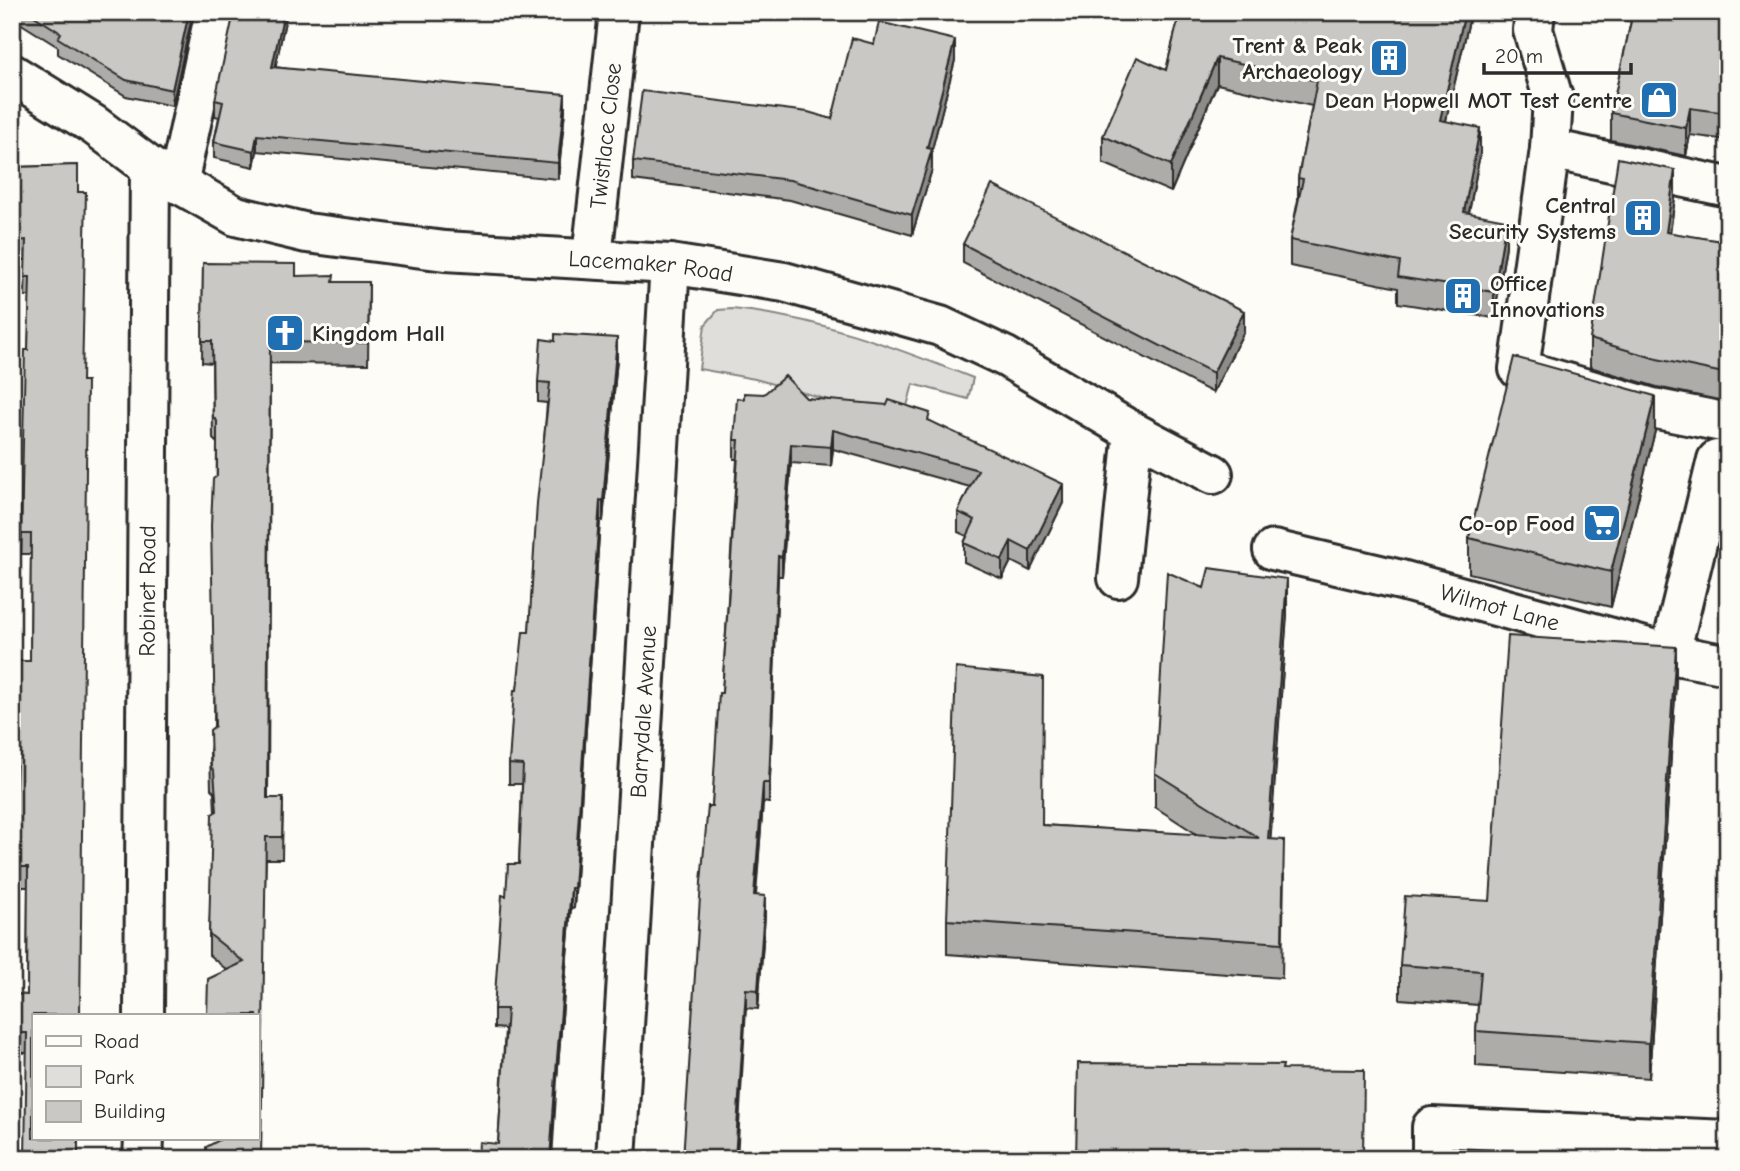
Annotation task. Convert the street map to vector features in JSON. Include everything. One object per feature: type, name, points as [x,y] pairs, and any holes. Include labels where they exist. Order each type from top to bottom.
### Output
[{"type":"street","name":"Robinet Road","points":[[144,1014],[164,175],[215,12]]},
{"type":"street","name":"Twistlace Close","points":[[592,257],[619,12]]},
{"type":"street","points":[[1535,12],[1533,30],[1553,98],[1550,149],[1519,369],[1652,408],[1728,423]]},
{"type":"street","name":"Lacemaker Road","points":[[12,74],[94,125],[164,175],[236,216],[307,233],[445,251],[592,257],[670,264],[784,282],[940,326],[1006,357],[1133,432],[1213,474]]},
{"type":"street","points":[[1550,149],[1728,187]]},
{"type":"street","name":"Barrydale Avenue","points":[[616,1159],[670,264]]},
{"type":"street","points":[[1118,578],[1133,432]]},
{"type":"street","points":[[1670,654],[1717,460]]},
{"type":"street","name":"Wilmot Lane","points":[[1273,550],[1401,580],[1670,654],[1728,665]]},
{"type":"street","points":[[144,1140],[144,1159]]},
{"type":"street","points":[[1432,1143],[1728,1140]]},
{"type":"green space","points":[[732,309],[824,326],[885,345],[973,378],[968,399],[913,384],[903,421],[755,379],[699,369],[705,325],[718,310]]},
{"type":"building","points":[[28,12],[189,12],[172,90],[126,80],[58,38],[61,33]]},
{"type":"building","points":[[234,12],[284,12],[272,67],[565,94],[558,163],[257,135],[254,151],[214,142],[223,102],[215,100]]},
{"type":"building","points":[[1180,12],[1465,12],[1440,120],[1480,128],[1464,212],[1506,220],[1494,292],[1398,277],[1400,262],[1290,240],[1303,179],[1298,178],[1317,81],[1217,58],[1171,165],[1103,136],[1137,57],[1166,70]]},
{"type":"building","points":[[1633,12],[1728,12],[1728,113],[1690,108],[1686,128],[1611,113]]},
{"type":"building","points":[[879,22],[955,40],[927,148],[932,149],[912,215],[790,180],[633,161],[642,91],[808,112],[832,119],[852,38],[874,44]]},
{"type":"building","points":[[1618,158],[1675,170],[1666,232],[1728,242],[1728,374],[1657,359],[1590,339]]},
{"type":"building","points":[[78,165],[78,192],[86,192],[82,381],[87,381],[80,1014],[32,1014],[32,1140],[78,1140],[78,1159],[25,1159],[27,1033],[12,1033],[12,994],[27,995],[28,867],[13,867],[19,700],[12,700],[12,661],[30,661],[31,534],[21,534],[25,350],[28,350],[30,277],[25,277],[26,240],[17,241],[16,167]]},
{"type":"building","points":[[992,185],[1244,311],[1213,373],[963,244]]},
{"type":"building","points":[[203,263],[296,264],[296,276],[334,275],[333,282],[369,282],[368,343],[270,342],[267,798],[283,798],[282,837],[266,837],[261,1159],[206,1159],[206,1147],[219,1140],[259,1140],[259,1014],[207,1014],[208,979],[244,962],[209,934],[212,814],[217,811],[214,771],[211,767],[210,730],[215,726],[211,526],[213,479],[217,476],[217,421],[213,417],[212,341],[202,341]]},
{"type":"building","points":[[555,334],[617,338],[603,501],[600,500],[574,888],[571,888],[550,1159],[478,1159],[479,1142],[498,1144],[507,1009],[494,1009],[502,895],[506,896],[508,864],[519,864],[523,765],[509,764],[514,690],[517,690],[523,632],[529,632],[537,503],[550,383],[538,382],[541,339],[555,341]]},
{"type":"building","points":[[1514,357],[1655,396],[1611,572],[1469,538]]},
{"type":"building","points":[[785,376],[806,398],[887,405],[889,400],[930,413],[928,420],[1063,484],[1030,551],[1011,541],[1002,560],[964,543],[975,520],[958,512],[978,470],[833,430],[831,447],[791,444],[782,557],[778,556],[769,783],[763,783],[754,895],[765,896],[758,990],[746,989],[735,1159],[683,1159],[701,882],[708,806],[712,806],[719,693],[722,693],[739,440],[734,440],[737,398],[744,399],[744,393],[764,394]]},
{"type":"building","points":[[1209,568],[1287,579],[1268,839],[1284,840],[1282,943],[947,920],[956,668],[1043,677],[1042,825],[1259,838],[1155,773],[1167,572],[1204,588]]},
{"type":"building","points":[[1508,636],[1676,647],[1649,1043],[1476,1031],[1481,971],[1400,965],[1405,896],[1490,901]]},
{"type":"building","points":[[1078,1063],[1283,1065],[1282,1069],[1364,1070],[1363,1159],[1076,1159]]},
{"type":"place","name":"Trent & Peak Archaeology","points":[[1389,58]]},
{"type":"place","name":"Dean Hopwell MOT Test Centre","points":[[1659,100]]},
{"type":"place","name":"Central Security Systems","points":[[1643,218]]},
{"type":"place","name":"Office Innovations","points":[[1463,296]]},
{"type":"place","name":"Kingdom Hall","points":[[285,333]]},
{"type":"place","name":"Co-op Food","points":[[1602,523]]}]
